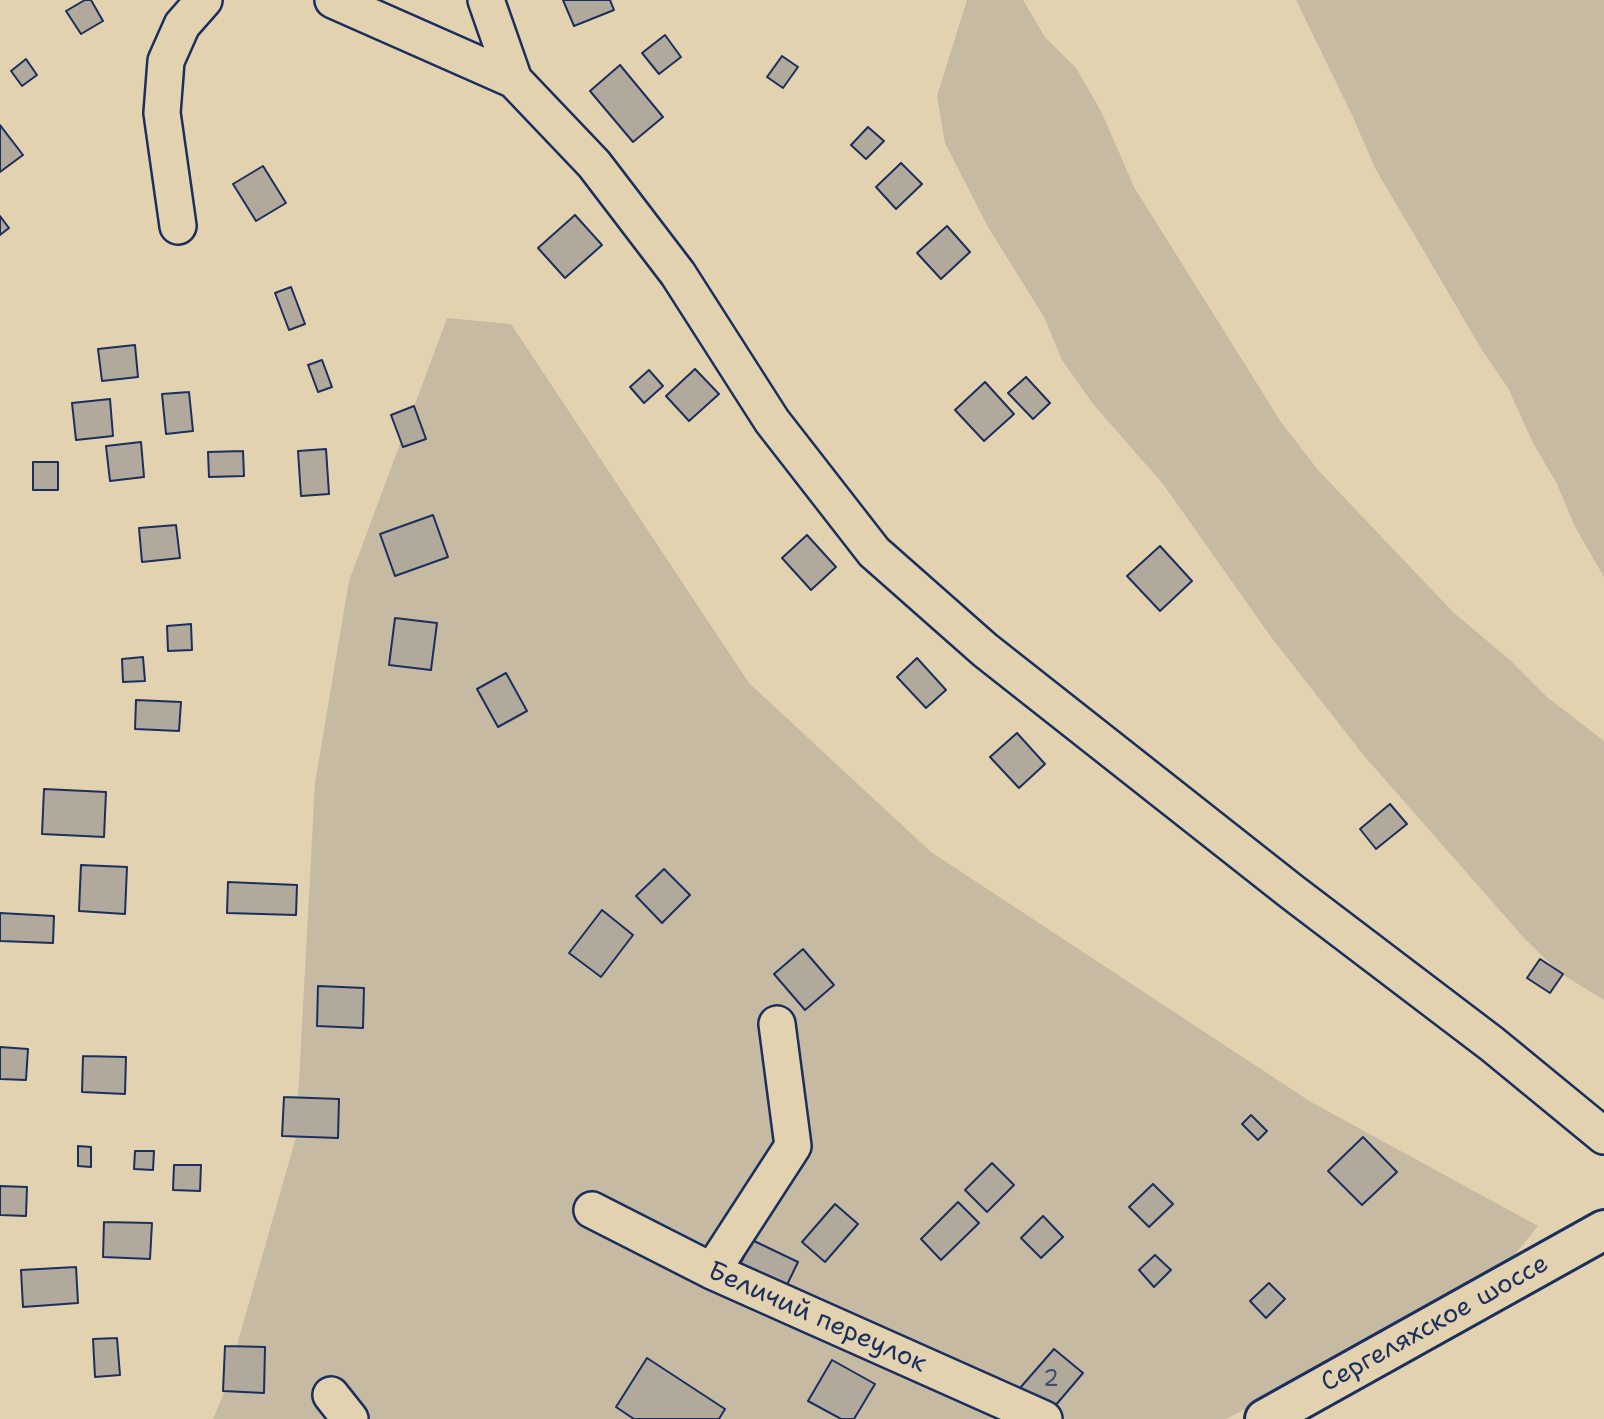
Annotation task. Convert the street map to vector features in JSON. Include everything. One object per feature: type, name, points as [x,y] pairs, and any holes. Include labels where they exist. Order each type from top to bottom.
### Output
[{"type":"main road","name":"Сергеляхское шоссе","points":[[1265,1419],[1604,1230]]},
{"type":"street","points":[[177,226],[162,113],[166,61],[182,25],[204,0]]},
{"type":"street","points":[[333,0],[514,80],[603,175],[678,274],[772,421],[874,552],[985,650],[1292,892],[1492,1044],[1604,1136]]},
{"type":"street","points":[[486,0],[514,80]]},
{"type":"street","points":[[712,1271],[793,1146],[777,1024]]},
{"type":"street","name":"Беличий переулок","points":[[592,1210],[712,1271],[1044,1419]]},
{"type":"shaded area","points":[[967,0],[1023,0],[1045,37],[1076,68],[1102,113],[1134,187],[1281,422],[1318,470],[1453,612],[1511,661],[1547,697],[1604,741],[1604,1000],[1560,973],[1525,939],[1365,757],[1271,637],[1163,484],[1093,404],[1062,360],[1044,317],[988,227],[945,143],[937,96]]},
{"type":"shaded area","points":[[1296,0],[1604,0],[1604,577],[1575,527],[1557,484],[1533,443],[1508,388],[1482,350],[1375,168]]},
{"type":"shaded area","points":[[447,318],[511,324],[749,683],[931,852],[1311,1102],[1538,1226],[1495,1279],[1226,1419],[213,1419],[222,1398],[296,1137],[315,783],[349,581]]},
{"type":"building","points":[[85,0],[91,0],[103,21],[81,34],[66,11]]},
{"type":"building","points":[[563,0],[610,0],[614,10],[574,26]]},
{"type":"building","points":[[665,35],[681,57],[659,74],[642,53]]},
{"type":"building","points":[[782,56],[798,67],[783,88],[767,77]]},
{"type":"building","points":[[26,59],[37,75],[22,86],[11,71]]},
{"type":"building","points":[[620,65],[663,117],[633,142],[590,91]]},
{"type":"building","points":[[0,125],[23,155],[0,172]]},
{"type":"building","points":[[868,127],[884,141],[866,159],[851,145]]},
{"type":"building","points":[[901,163],[922,184],[896,209],[876,187]]},
{"type":"building","points":[[263,166],[286,203],[256,221],[233,184]]},
{"type":"building","points":[[575,215],[602,245],[565,278],[538,248]]},
{"type":"building","points":[[0,216],[9,228],[0,235]]},
{"type":"building","points":[[947,226],[970,252],[941,279],[917,253]]},
{"type":"building","points":[[291,287],[305,324],[289,330],[275,293]]},
{"type":"building","points":[[135,345],[138,377],[102,381],[98,349]]},
{"type":"building","points":[[322,360],[332,387],[318,392],[308,365]]},
{"type":"building","points":[[695,369],[719,394],[689,421],[666,396]]},
{"type":"building","points":[[649,370],[663,386],[644,403],[630,387]]},
{"type":"building","points":[[1026,377],[1050,403],[1033,419],[1008,393]]},
{"type":"building","points":[[985,382],[1014,414],[984,441],[955,410]]},
{"type":"building","points":[[189,392],[193,431],[166,434],[162,394]]},
{"type":"building","points":[[110,399],[113,436],[76,440],[72,403]]},
{"type":"building","points":[[414,406],[426,439],[403,447],[391,415]]},
{"type":"building","points":[[141,442],[144,477],[110,481],[106,446]]},
{"type":"building","points":[[326,449],[329,494],[301,496],[298,451]]},
{"type":"building","points":[[243,451],[244,476],[209,477],[208,452]]},
{"type":"building","points":[[33,462],[58,462],[58,490],[33,490]]},
{"type":"building","points":[[433,515],[448,557],[395,576],[380,534]]},
{"type":"building","points":[[176,525],[180,558],[142,562],[139,528]]},
{"type":"building","points":[[807,535],[836,567],[811,590],[782,558]]},
{"type":"building","points":[[1160,546],[1192,581],[1160,611],[1127,576]]},
{"type":"building","points":[[395,618],[437,623],[431,670],[389,665]]},
{"type":"building","points":[[191,624],[192,650],[168,651],[167,626]]},
{"type":"building","points":[[143,657],[145,681],[123,682],[122,659]]},
{"type":"building","points":[[917,658],[946,690],[926,708],[897,677]]},
{"type":"building","points":[[506,673],[527,711],[498,727],[477,689]]},
{"type":"building","points":[[136,700],[181,702],[179,731],[135,729]]},
{"type":"building","points":[[1017,733],[1045,764],[1019,788],[990,757]]},
{"type":"building","points":[[44,789],[106,792],[104,837],[42,834]]},
{"type":"building","points":[[1390,804],[1407,824],[1376,849],[1360,829]]},
{"type":"building","points":[[81,865],[127,867],[125,914],[79,911]]},
{"type":"building","points":[[664,869],[690,895],[662,923],[636,896]]},
{"type":"building","points":[[228,882],[297,885],[296,915],[227,913]]},
{"type":"building","points":[[602,910],[633,935],[601,977],[569,953]]},
{"type":"building","points":[[0,913],[54,916],[53,943],[0,941]]},
{"type":"building","points":[[803,949],[834,985],[805,1010],[774,974]]},
{"type":"building","points":[[1540,959],[1563,974],[1550,993],[1527,978]]},
{"type":"building","points":[[318,986],[364,988],[363,1028],[317,1026]]},
{"type":"building","points":[[0,1047],[28,1049],[26,1080],[0,1079]]},
{"type":"building","points":[[83,1056],[126,1057],[125,1094],[82,1092]]},
{"type":"building","points":[[284,1097],[339,1099],[338,1138],[282,1136]]},
{"type":"building","points":[[1251,1115],[1267,1131],[1258,1140],[1242,1124]]},
{"type":"building","points":[[1363,1137],[1397,1172],[1362,1205],[1328,1171]]},
{"type":"building","points":[[78,1146],[91,1147],[91,1167],[78,1166]]},
{"type":"building","points":[[135,1151],[154,1151],[153,1170],[134,1169]]},
{"type":"building","points":[[992,1163],[1014,1185],[987,1212],[965,1190]]},
{"type":"building","points":[[174,1165],[201,1165],[200,1191],[173,1190]]},
{"type":"building","points":[[1153,1184],[1173,1204],[1149,1227],[1129,1207]]},
{"type":"building","points":[[0,1186],[27,1187],[26,1216],[0,1215]]},
{"type":"building","points":[[958,1202],[979,1223],[941,1260],[921,1239]]},
{"type":"building","points":[[835,1204],[858,1224],[825,1262],[802,1242]]},
{"type":"building","points":[[1043,1216],[1063,1237],[1041,1258],[1021,1238]]},
{"type":"building","points":[[104,1222],[152,1223],[150,1259],[103,1257]]},
{"type":"building","points":[[752,1240],[798,1262],[783,1293],[737,1271]]},
{"type":"building","points":[[1155,1255],[1171,1270],[1154,1287],[1139,1270]]},
{"type":"building","points":[[76,1267],[78,1303],[23,1307],[21,1270]]},
{"type":"building","points":[[1269,1283],[1285,1299],[1266,1318],[1250,1301]]},
{"type":"building","points":[[117,1338],[120,1375],[95,1377],[93,1339]]},
{"type":"building","points":[[225,1346],[265,1347],[264,1393],[223,1391]]},
{"type":"building","points":[[1054,1349],[1083,1373],[1049,1413],[1020,1388]]},
{"type":"building","points":[[647,1358],[725,1409],[719,1419],[634,1419],[616,1407]]},
{"type":"building","points":[[832,1360],[875,1384],[854,1419],[841,1419],[808,1401]]}]
